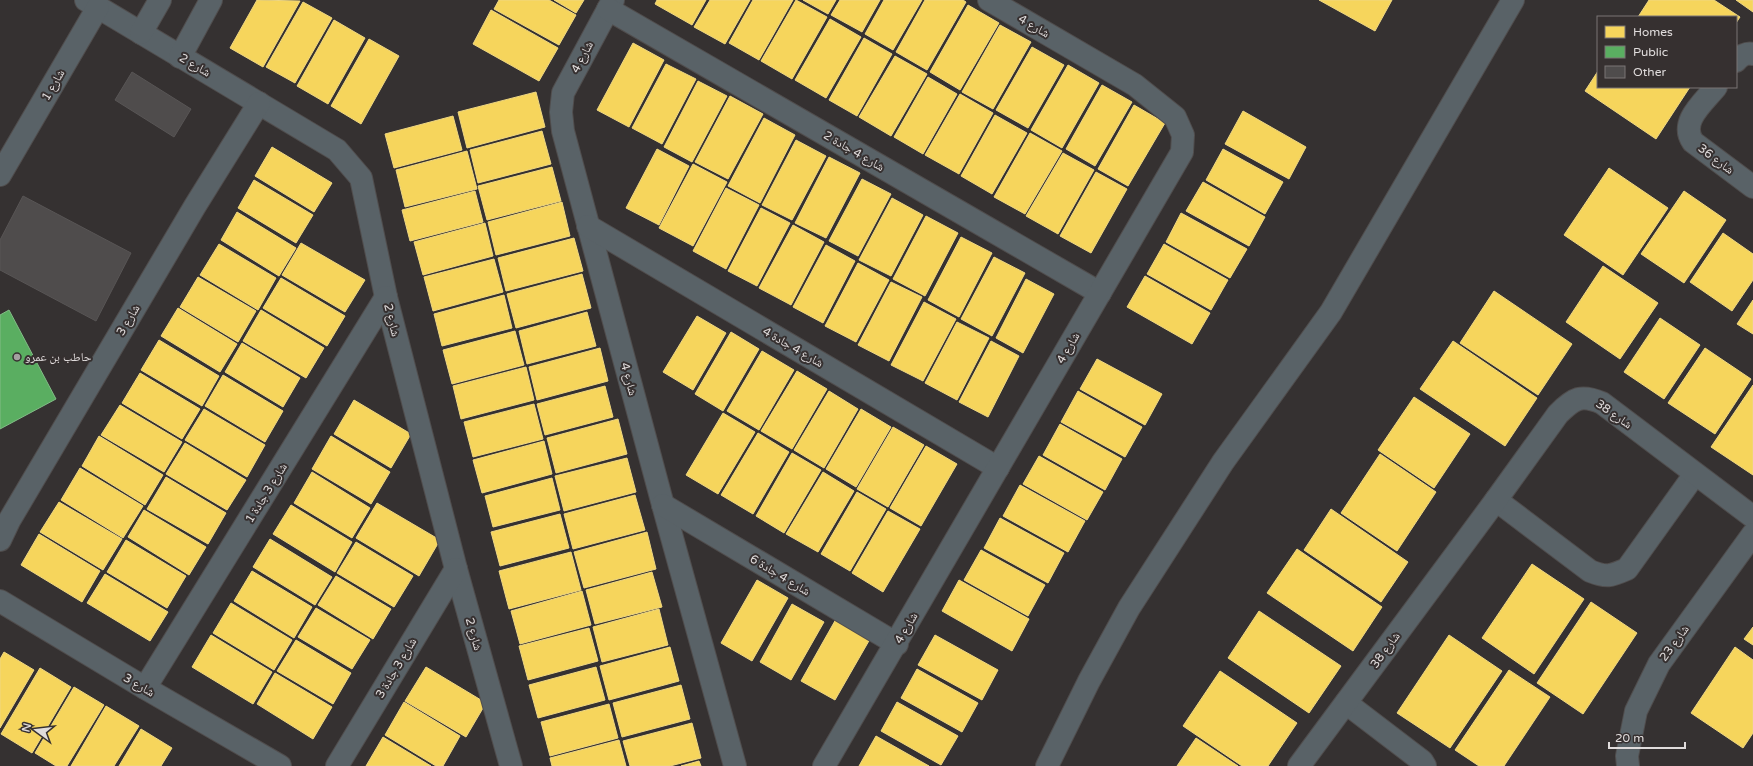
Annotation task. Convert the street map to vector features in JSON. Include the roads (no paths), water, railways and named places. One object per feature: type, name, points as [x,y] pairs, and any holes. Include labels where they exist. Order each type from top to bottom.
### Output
[{"type":"street","points":[[141,33],[160,0]]},
{"type":"street","points":[[180,57],[211,0]]},
{"type":"street","name":"شارع 4","points":[[824,766],[897,644],[1182,152],[1183,135],[1175,117],[1135,84],[989,0]]},
{"type":"street","points":[[1047,766],[1089,681],[1129,608],[1223,462],[1331,312],[1513,0]]},
{"type":"street","name":"شارع 2","points":[[92,4],[338,150],[361,178],[386,297],[456,569],[510,766]]},
{"type":"street","name":"شارع 1","points":[[0,175],[92,4]]},
{"type":"street","name":"شارع 4","points":[[610,4],[563,93],[561,112],[563,131],[663,506],[735,766]]},
{"type":"street","name":"شارع 4 جادة 2","points":[[610,4],[1100,293]]},
{"type":"street","points":[[1737,60],[1743,55],[1749,53],[1753,54]]},
{"type":"street","name":"شارع 36","points":[[1715,88],[1690,120],[1688,129],[1689,136],[1693,142],[1753,187]]},
{"type":"street","name":"شارع 3","points":[[0,540],[9,521],[106,357],[259,103]]},
{"type":"street","name":"شارع 4 جادة 4","points":[[588,226],[998,468]]},
{"type":"street","name":"شارع 3 جادة 1","points":[[145,688],[386,297]]},
{"type":"street","name":"شارع 38","points":[[1299,766],[1558,414],[1568,403],[1580,398],[1590,398],[1602,403],[1753,517]]},
{"type":"street","points":[[1496,500],[1590,571],[1600,575],[1612,576],[1627,569],[1695,474]]},
{"type":"street","name":"شارع 4 جادة 6","points":[[663,506],[897,644]]},
{"type":"street","name":"شارع 23","points":[[1628,766],[1627,756],[1636,711],[1659,664],[1753,534]]},
{"type":"street","name":"شارع 3 جادة 3","points":[[337,766],[456,569]]},
{"type":"street","name":"شارع 3","points":[[0,601],[145,688],[280,766]]},
{"type":"street","points":[[1346,703],[1422,761],[1425,766]]},
{"type":"place","name":"حاطب بن عمرو","points":[[17,357]]}]
